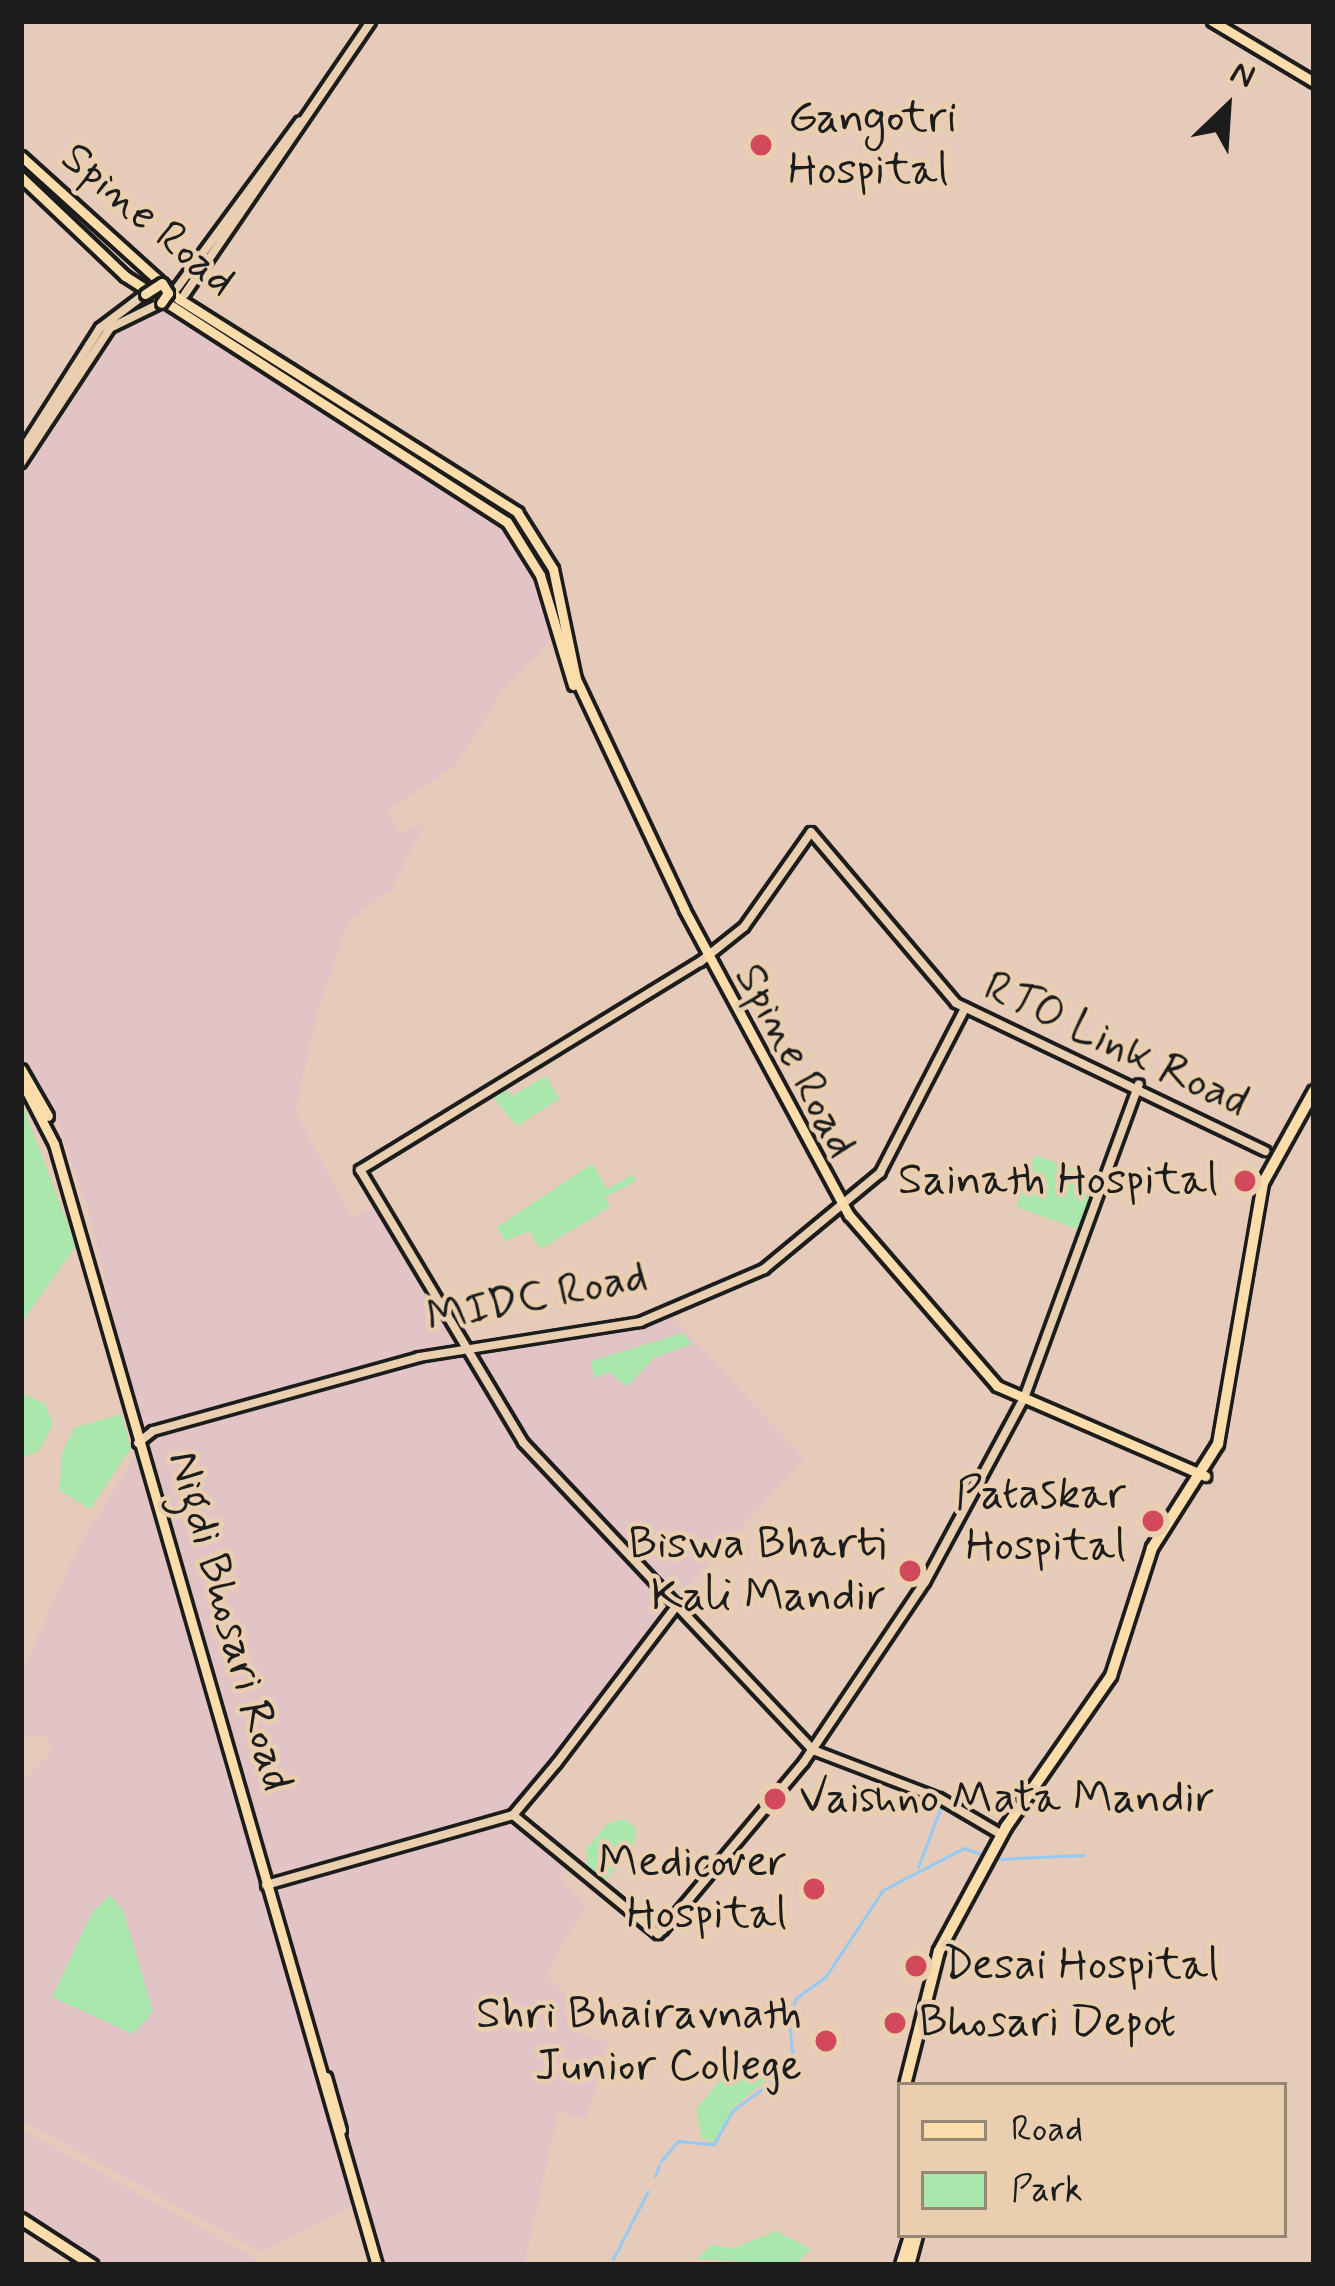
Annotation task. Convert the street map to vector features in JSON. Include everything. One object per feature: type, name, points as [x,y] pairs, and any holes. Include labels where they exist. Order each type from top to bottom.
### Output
[{"type":"highway","points":[[1202,1478],[1228,1411],[1257,1209],[1270,1153],[1314,1095]]},
{"type":"highway","points":[[908,2082],[935,1960],[1003,1836],[1111,1676],[1152,1548],[1202,1478],[1233,1403],[1267,1183],[1314,1095]]},
{"type":"highway","points":[[21,2222],[89,2265]]},
{"type":"main road","points":[[21,463],[110,328],[161,303],[175,289],[298,128],[369,21]]},
{"type":"main road","points":[[1216,21],[1314,80]]},
{"type":"main road","name":"Spine Road","points":[[21,156],[125,254],[255,343],[500,498],[551,565],[573,670],[620,780],[704,961],[842,1209],[988,1384],[1202,1478]]},
{"type":"main road","name":"Spine Road","points":[[21,177],[120,272],[507,521],[540,575],[559,655],[615,768]]},
{"type":"main road","points":[[47,184],[175,289],[255,343]]},
{"type":"main road","points":[[21,452],[100,328],[145,294],[175,289]]},
{"type":"main road","points":[[161,303],[175,289]]},
{"type":"main road","name":"RTO Link Road","points":[[704,961],[744,927],[811,835],[927,975],[963,1009],[1137,1085],[1270,1153]]},
{"type":"main road","points":[[704,961],[363,1170],[527,1448],[813,1748],[939,1798],[1003,1836]]},
{"type":"main road","name":"MIDC Road","points":[[139,1436],[466,1345],[640,1322],[764,1269],[842,1209],[884,1162],[963,1009]]},
{"type":"main road","name":"Nigdi Bhosari Road","points":[[21,1069],[56,1132],[139,1436]]},
{"type":"main road","name":"Nigdi Bhosari Road","points":[[21,1080],[51,1135],[376,2265]]},
{"type":"main road","points":[[514,1816],[659,1933],[813,1748],[913,1595],[1020,1400],[1137,1085]]},
{"type":"main road","name":"MIDC Road","points":[[269,1397],[449,1349]]},
{"type":"main road","points":[[268,1887],[514,1816],[678,1604]]},
{"type":"shaded area","points":[[161,308],[478,505],[512,535],[537,575],[551,640],[504,689],[455,766],[388,811],[400,833],[425,822],[392,888],[349,921],[317,1013],[295,1111],[351,1218],[381,1202],[530,1453],[674,1603],[513,1814],[567,1858],[560,1879],[586,1904],[545,1976],[585,2009],[580,2034],[608,2042],[586,2119],[558,2112],[524,2265],[384,2265],[143,1441],[89,1212],[58,1124],[21,1060],[21,466],[112,331]]},
{"type":"shaded area","points":[[668,1313],[804,1458],[678,1598],[530,1445],[471,1347],[618,1330]]},
{"type":"shaded area","points":[[139,1450],[355,2205],[261,2252],[21,2120],[21,1782],[53,1751],[47,1736],[21,1737],[21,1674],[76,1551]]},
{"type":"shaded area","points":[[21,2129],[263,2265],[104,2265],[21,2211]]},
{"type":"green space","points":[[546,1076],[559,1099],[517,1126],[492,1097],[505,1088],[512,1096]]},
{"type":"green space","points":[[21,1101],[76,1246],[21,1323]]},
{"type":"green space","points":[[1035,1155],[1097,1178],[1078,1229],[1016,1207]]},
{"type":"green space","points":[[592,1164],[607,1189],[633,1175],[636,1181],[605,1197],[610,1207],[541,1249],[529,1231],[505,1241],[497,1227]]},
{"type":"green space","points":[[683,1333],[692,1344],[654,1358],[627,1387],[609,1372],[594,1378],[591,1361]]},
{"type":"green space","points":[[21,1393],[44,1403],[53,1424],[39,1451],[22,1457]]},
{"type":"green space","points":[[121,1414],[131,1448],[90,1509],[59,1490],[62,1453],[74,1428]]},
{"type":"green space","points":[[625,1819],[636,1828],[634,1846],[606,1879],[588,1872],[586,1849],[608,1823]]},
{"type":"green space","points":[[110,1895],[123,1910],[153,2012],[133,2034],[52,1997],[92,1913]]},
{"type":"green space","points":[[728,2070],[758,2072],[765,2081],[734,2107],[714,2142],[702,2139],[696,2110]]},
{"type":"green space","points":[[776,2231],[811,2249],[795,2265],[696,2259],[712,2245],[734,2248]]},
{"type":"waterway","points":[[918,1867],[942,1804]]},
{"type":"waterway","points":[[789,2019],[796,1998],[826,1976],[883,1890],[964,1848],[986,1856]]},
{"type":"waterway","points":[[996,1859],[1084,1855]]},
{"type":"waterway","points":[[776,2077],[793,2061],[789,2021]]},
{"type":"waterway","points":[[661,2161],[678,2141],[714,2144],[732,2111],[774,2080]]},
{"type":"waterway","points":[[655,2176],[659,2165]]},
{"type":"waterway","points":[[613,2259],[648,2191]]},
{"type":"place","name":"Gangotri Hospital","points":[[761,145]]},
{"type":"place","name":"Sainath Hospital","points":[[1245,1181]]},
{"type":"place","name":"Pataskar Hospital","points":[[1153,1521]]},
{"type":"place","name":"Biswa Bharti Kali Mandir","points":[[910,1571]]},
{"type":"place","name":"Vaishno Mata Mandir","points":[[775,1799]]},
{"type":"place","name":"Medicover Hospital","points":[[814,1889]]},
{"type":"place","name":"Desai Hospital","points":[[916,1966]]},
{"type":"place","name":"Bhosari Depot","points":[[895,2023]]},
{"type":"place","name":"Shri Bhairavnath Junior College","points":[[826,2041]]}]
